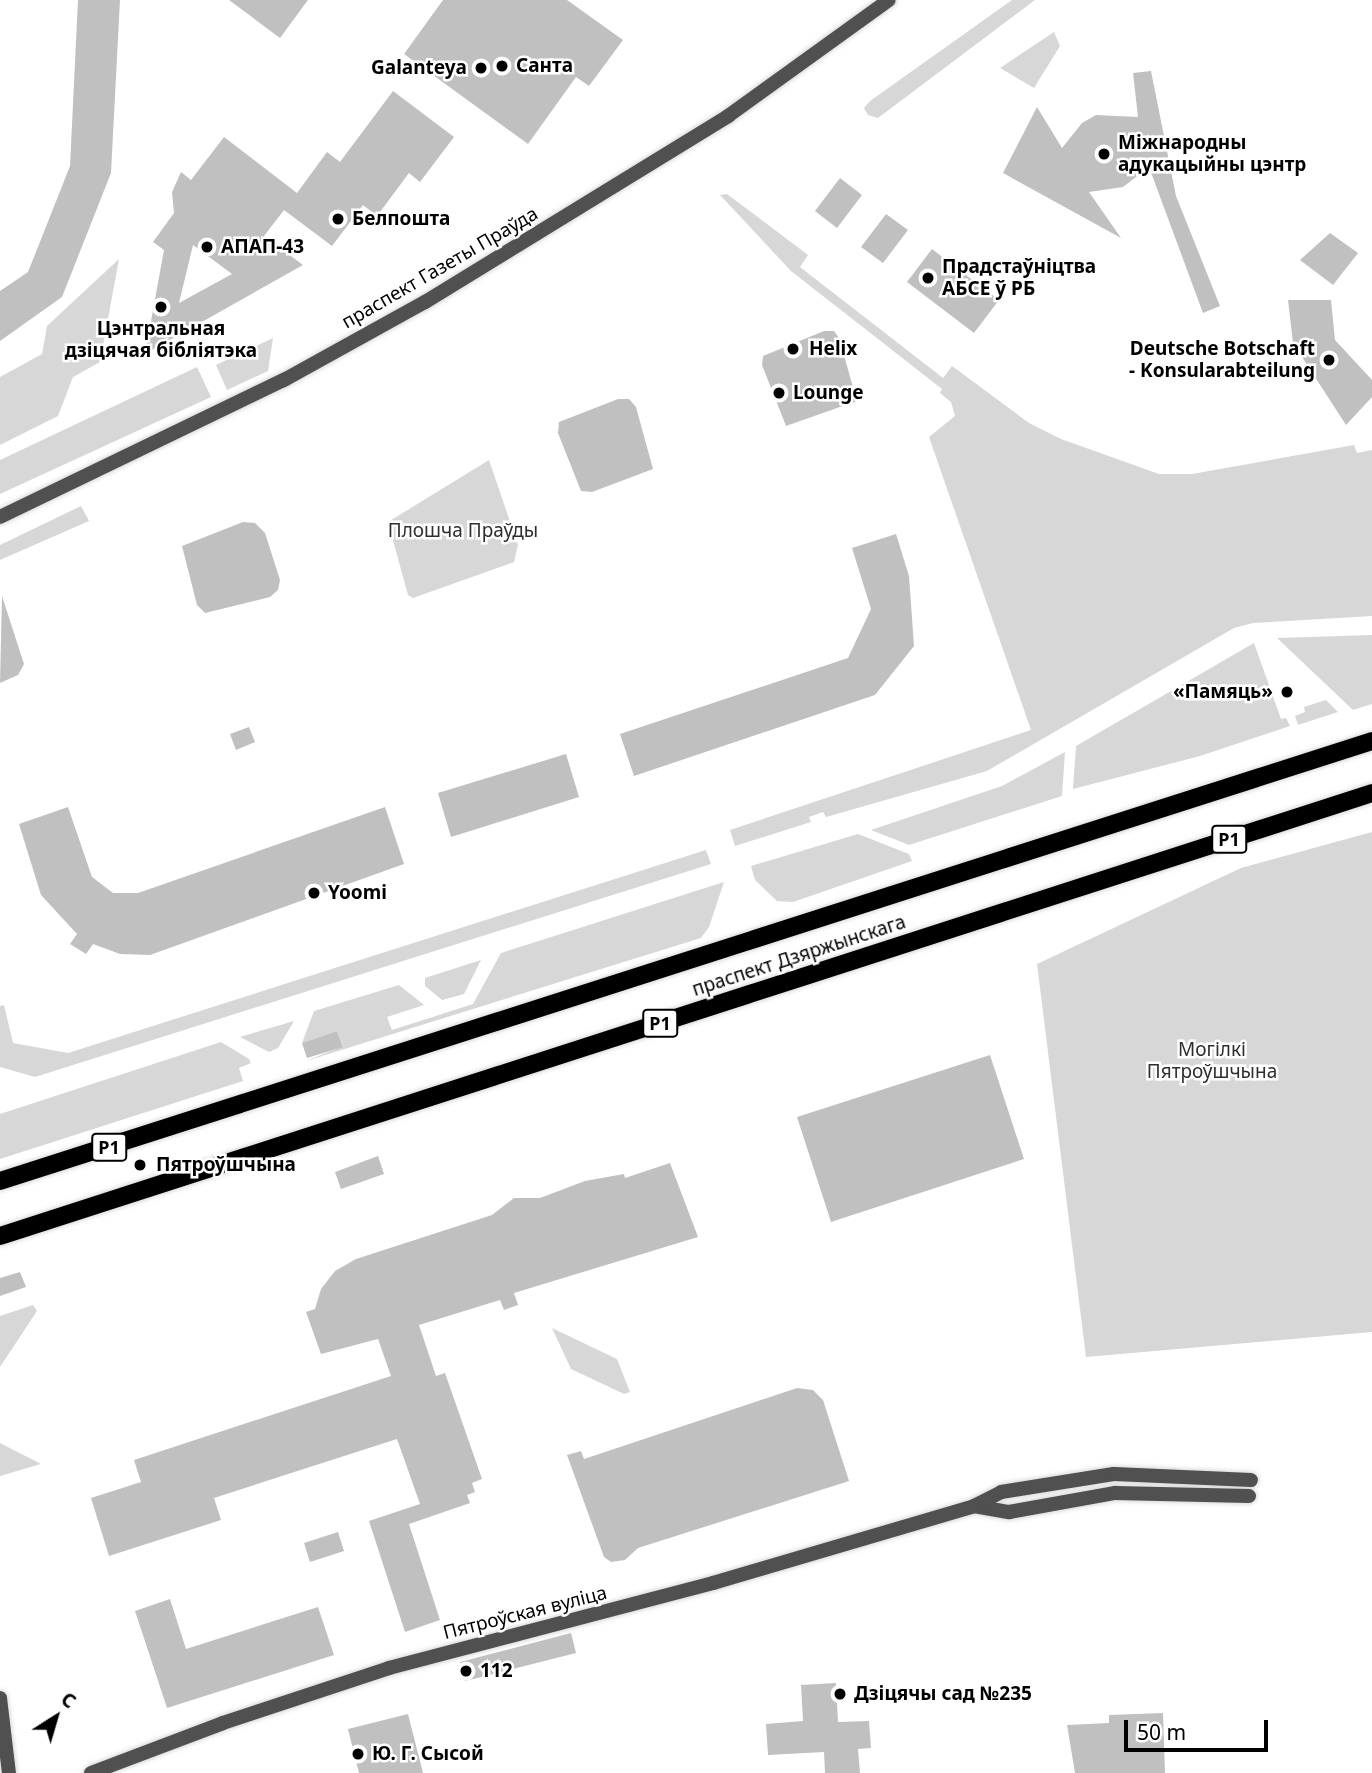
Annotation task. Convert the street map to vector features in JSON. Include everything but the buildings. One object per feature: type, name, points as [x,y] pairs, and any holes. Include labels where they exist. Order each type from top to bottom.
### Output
[{"type":"main road","name":"праспект Дзяржынскага","points":[[0,1181],[1372,741]]},
{"type":"main road","name":"праспект Дзяржынскага","points":[[0,1236],[1372,793]]},
{"type":"main road","name":"Р1","points":[[1351,800],[1372,799]]},
{"type":"street","name":"праспект Газеты Праўда","points":[[0,516],[284,380],[425,302],[728,116],[883,3]]},
{"type":"street","name":"Пятроўская вуліца","points":[[90,1773],[223,1723],[389,1668],[701,1586],[974,1506],[1001,1492],[1114,1475],[1231,1477],[1251,1480]]},
{"type":"street","points":[[1228,1496],[1231,1477]]},
{"type":"street","name":"Пятроўская вуліца","points":[[974,1506],[1009,1512],[1115,1493],[1249,1496]]},
{"type":"street","points":[[0,1699],[9,1773]]},
{"type":"green space","points":[[1012,0],[1035,0],[878,118],[868,115],[864,108],[870,101]]},
{"type":"green space","points":[[1054,32],[1060,46],[1034,88],[1000,68]]},
{"type":"green space","points":[[727,194],[808,255],[800,267],[943,378],[952,366],[1029,423],[1061,439],[1159,474],[1192,474],[1354,445],[1357,453],[1372,450],[1372,616],[1253,623],[1234,628],[987,771],[826,817],[823,812],[809,817],[811,822],[735,846],[730,830],[1031,730],[929,437],[955,416],[951,402],[940,393],[942,389],[791,271],[720,195]]},
{"type":"green space","points":[[119,259],[100,362],[73,377],[58,416],[0,445],[0,377],[42,354],[47,326]]},
{"type":"green space","points":[[273,338],[268,371],[227,390],[216,365]]},
{"type":"green space","points":[[197,367],[211,397],[0,494],[0,460]]},
{"type":"green space","name":"Плошча Праўды","points":[[489,460],[518,545],[514,562],[413,598],[408,595],[388,522]]},
{"type":"green space","points":[[81,506],[89,521],[0,560],[0,545]]},
{"type":"green space","points":[[1372,635],[1372,704],[1353,710],[1277,638]]},
{"type":"green space","points":[[1254,643],[1281,719],[1286,718],[1290,726],[1200,756],[1073,789],[1076,746]]},
{"type":"green space","points":[[1326,700],[1338,712],[1298,725],[1295,716],[1305,712],[1304,707]]},
{"type":"green space","points":[[1065,752],[1062,796],[909,845],[871,830],[1002,786]]},
{"type":"green space","name":"Могілкі Пятроўшчына","points":[[1372,832],[1372,1332],[1086,1357],[1037,964],[1241,868]]},
{"type":"green space","points":[[858,834],[909,854],[912,861],[793,902],[777,901],[755,880],[751,866]]},
{"type":"green space","points":[[706,850],[711,864],[35,1077],[0,1067],[0,1006],[4,1005],[13,1043],[68,1053]]},
{"type":"green space","points":[[724,882],[709,927],[701,938],[306,1061],[343,1046],[337,1031],[302,1043],[314,1011],[399,985],[424,1005],[387,1017],[392,1030],[473,1004],[501,953]]},
{"type":"green space","points":[[481,960],[464,994],[442,1000],[425,986],[425,978]]},
{"type":"green space","points":[[294,1021],[278,1048],[269,1052],[240,1037]]},
{"type":"green space","points":[[221,1042],[249,1059],[251,1063],[239,1068],[243,1081],[0,1159],[0,1114]]},
{"type":"green space","points":[[33,1305],[37,1311],[0,1367],[0,1316]]},
{"type":"green space","points":[[552,1328],[617,1359],[630,1392],[624,1394],[571,1369]]},
{"type":"green space","points":[[0,1443],[41,1464],[0,1476]]},
{"type":"place","name":"Санта","points":[[502,66]]},
{"type":"place","name":"Galanteya","points":[[481,68]]},
{"type":"place","name":"Міжнародны адукацыйны цэнтр","points":[[1104,154]]},
{"type":"place","name":"Белпошта","points":[[338,219]]},
{"type":"place","name":"АПАП-43","points":[[207,247]]},
{"type":"place","name":"Прадстаўніцтва АБСЕ ў РБ","points":[[928,278]]},
{"type":"place","name":"Цэнтральная дзіцячая бібліятэка","points":[[161,307]]},
{"type":"place","name":"Helix","points":[[793,349]]},
{"type":"place","name":"Deutsche Botschaft - Konsularabteilung","points":[[1329,360]]},
{"type":"place","name":"Lounge","points":[[779,393]]},
{"type":"place","name":"«Памяць»","points":[[1287,692]]},
{"type":"place","name":"Yoomi","points":[[314,893]]},
{"type":"place","name":"Пятроўшчына","points":[[140,1165]]},
{"type":"place","name":"112","points":[[466,1671]]},
{"type":"place","name":"Дзіцячы сад №235","points":[[840,1694]]},
{"type":"place","name":"Ю. Г. Сысой","points":[[358,1754]]}]
